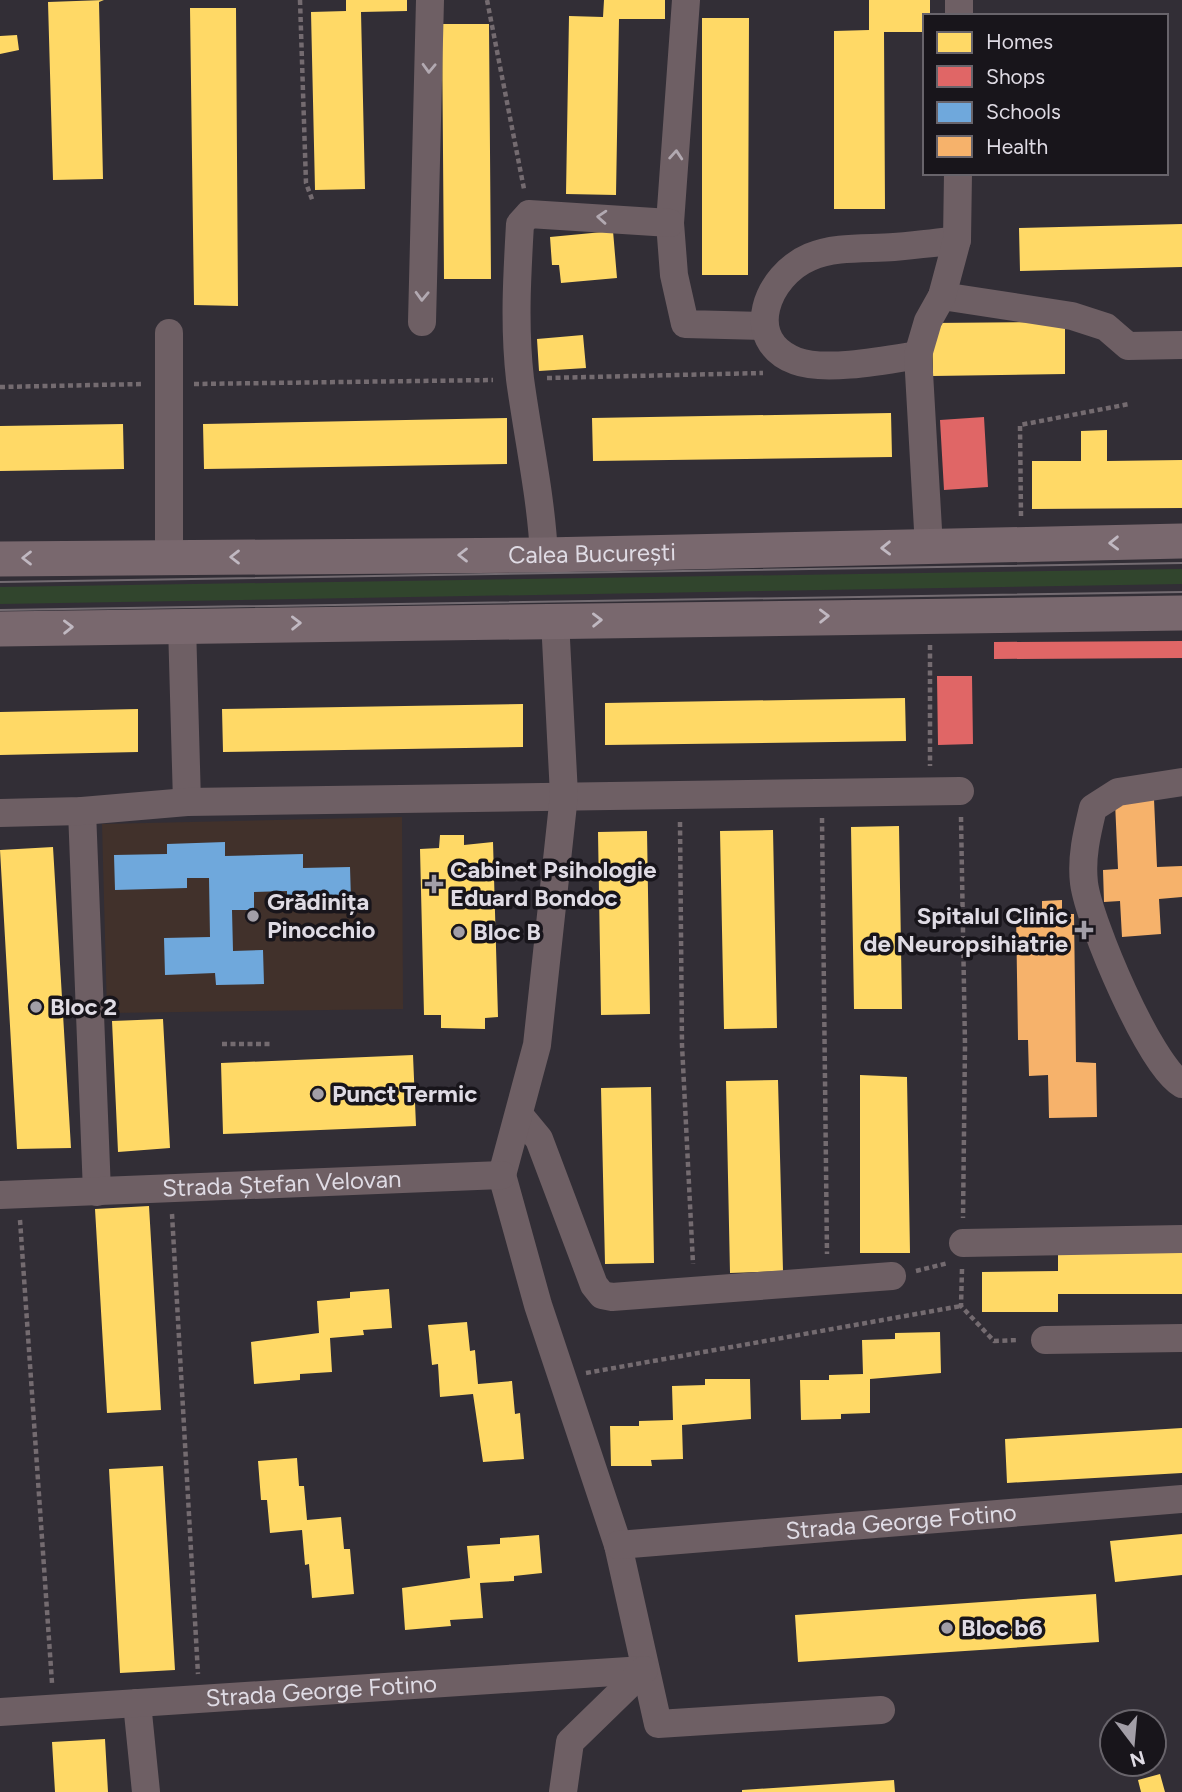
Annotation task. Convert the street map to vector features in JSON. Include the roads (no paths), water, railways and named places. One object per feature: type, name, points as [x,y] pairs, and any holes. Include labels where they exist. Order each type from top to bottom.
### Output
[{"type":"main road","name":"Calea București","points":[[0,559],[544,555],[1182,541]]},
{"type":"main road","points":[[0,629],[1182,613]]},
{"type":"street","points":[[422,322],[430,0]]},
{"type":"street","points":[[686,0],[670,223],[674,275],[685,324],[764,326]]},
{"type":"street","points":[[929,547],[918,355],[928,321],[942,296],[957,240],[958,175]]},
{"type":"street","points":[[544,555],[542,514],[520,379],[515,318],[520,223],[529,214],[670,223]]},
{"type":"street","points":[[918,355],[842,365],[798,362],[773,348],[764,326],[766,305],[782,274],[810,257],[836,251],[957,240]]},
{"type":"street","points":[[942,296],[1072,316],[1106,327],[1128,346],[1182,345]]},
{"type":"street","points":[[169,333],[169,557]]},
{"type":"street","points":[[555,620],[564,795],[537,1045],[502,1175],[562,1377],[618,1545],[658,1724],[881,1710]]},
{"type":"street","points":[[182,625],[187,802]]},
{"type":"street","points":[[1182,782],[1118,792],[1093,808],[1083,853],[1084,885],[1106,951],[1153,1052],[1182,1084]]},
{"type":"street","points":[[0,813],[82,811],[187,802],[564,795],[960,792]]},
{"type":"street","points":[[82,811],[97,1192]]},
{"type":"street","points":[[520,1116],[539,1139],[594,1285],[602,1295],[612,1297],[694,1293],[891,1276]]},
{"type":"street","name":"Strada Ștefan Velovan","points":[[9,1195],[502,1175]]},
{"type":"street","points":[[963,1251],[1182,1239]]},
{"type":"street","points":[[1045,1340],[1182,1338]]},
{"type":"street","name":"Strada George Fotino","points":[[618,1545],[1182,1499]]},
{"type":"street","points":[[563,1792],[570,1742],[644,1670]]},
{"type":"street","name":"Strada George Fotino","points":[[0,1712],[644,1670]]},
{"type":"street","points":[[137,1703],[146,1792]]},
{"type":"tram line","points":[[0,582],[1182,563]]},
{"type":"tram line","points":[[0,610],[1182,592]]},
{"type":"place","name":"Cabinet Psihologie Eduard Bondoc","points":[[434,884]]},
{"type":"place","name":"Grădinița Pinocchio","points":[[253,916]]},
{"type":"place","name":"Spitalul Clinic de Neuropsihiatrie","points":[[1084,930]]},
{"type":"place","name":"Bloc B","points":[[459,932]]},
{"type":"place","name":"Bloc 2","points":[[36,1007]]},
{"type":"place","name":"Punct Termic","points":[[318,1094]]},
{"type":"place","name":"Bloc b6","points":[[947,1628]]}]
